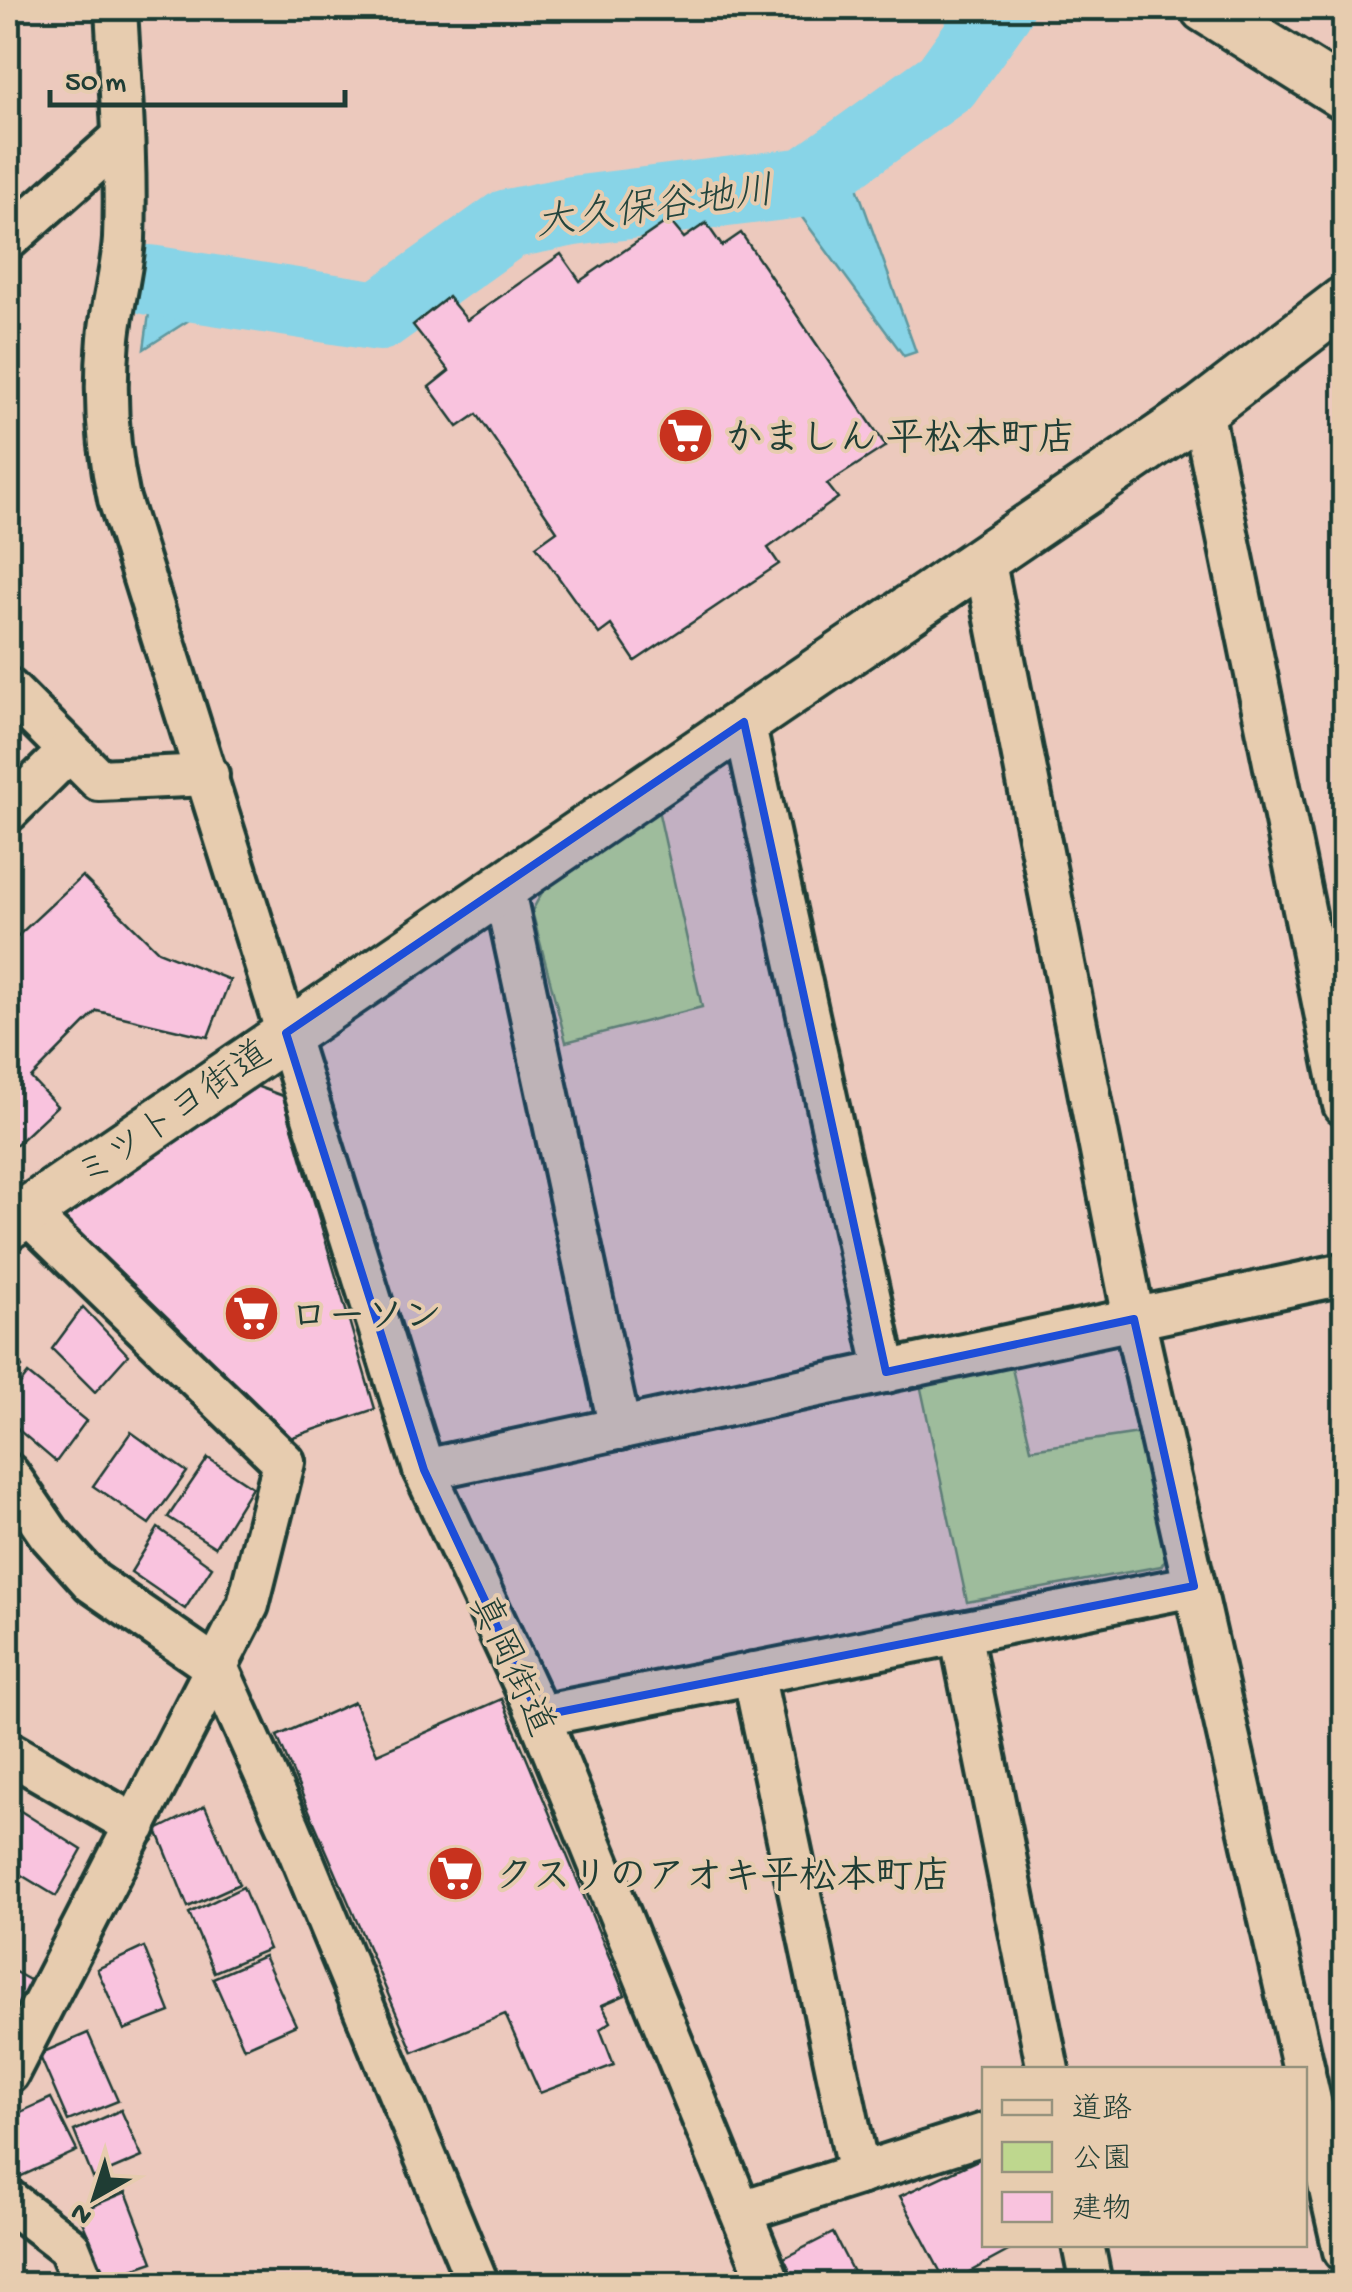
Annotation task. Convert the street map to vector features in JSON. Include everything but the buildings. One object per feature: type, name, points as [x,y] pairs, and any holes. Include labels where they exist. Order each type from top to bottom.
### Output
[{"type":"street","name":"真岡街道","points":[[116,8],[124,242],[109,338],[106,413],[119,499],[424,1470],[539,1716],[770,2284]]},
{"type":"street","points":[[1205,8],[1344,95]]},
{"type":"street","points":[[8,239],[123,137]]},
{"type":"street","name":"ミツトヨ街道","points":[[17,1219],[1202,410],[1344,301]]},
{"type":"street","points":[[1202,410],[1344,1104]]},
{"type":"street","points":[[984,558],[1134,1319],[1303,2067]]},
{"type":"street","points":[[8,690],[99,780],[208,775]]},
{"type":"street","points":[[744,722],[886,1372]]},
{"type":"street","points":[[8,811],[69,751]]},
{"type":"street","points":[[503,886],[620,1429]]},
{"type":"street","points":[[8,2073],[248,1605],[284,1462],[17,1219]]},
{"type":"street","points":[[424,1470],[1344,1274]]},
{"type":"street","points":[[8,1474],[49,1534],[92,1582],[218,1668],[289,1827],[478,2284]]},
{"type":"street","points":[[539,1716],[1194,1586]]},
{"type":"street","points":[[960,1632],[1047,2067]]},
{"type":"street","points":[[753,1673],[859,2174]]},
{"type":"street","points":[[8,1752],[136,1826]]},
{"type":"street","points":[[1307,2085],[1344,2251]]},
{"type":"street","points":[[742,2211],[982,2135]]},
{"type":"street","points":[[8,2200],[69,2246],[84,2284]]},
{"type":"street","points":[[1084,2247],[1091,2284]]},
{"type":"highlighted area","points":[[744,722],[886,1372],[1134,1319],[1194,1586],[539,1716],[424,1470],[286,1033]]},
{"type":"green space","points":[[657,805],[702,1007],[566,1042],[532,911],[545,887]]},
{"type":"green space","points":[[1010,1360],[1031,1449],[1153,1431],[1178,1540],[1161,1566],[967,1602],[920,1384]]},
{"type":"water","points":[[853,176],[916,352],[904,356],[801,216]]},
{"type":"water","points":[[153,285],[228,295],[144,349]]},
{"type":"waterway","name":"大久保谷地川","points":[[150,280],[379,316],[508,224],[573,211],[807,182],[946,82],[999,8]]},
{"type":"waterway","points":[[853,176],[858,143]]},
{"type":"place","name":"かましん 平松本町店","points":[[686,436]]},
{"type":"place","name":"ローソン","points":[[251,1314]]},
{"type":"place","name":"クスリのアオキ平松本町店","points":[[456,1874]]}]
